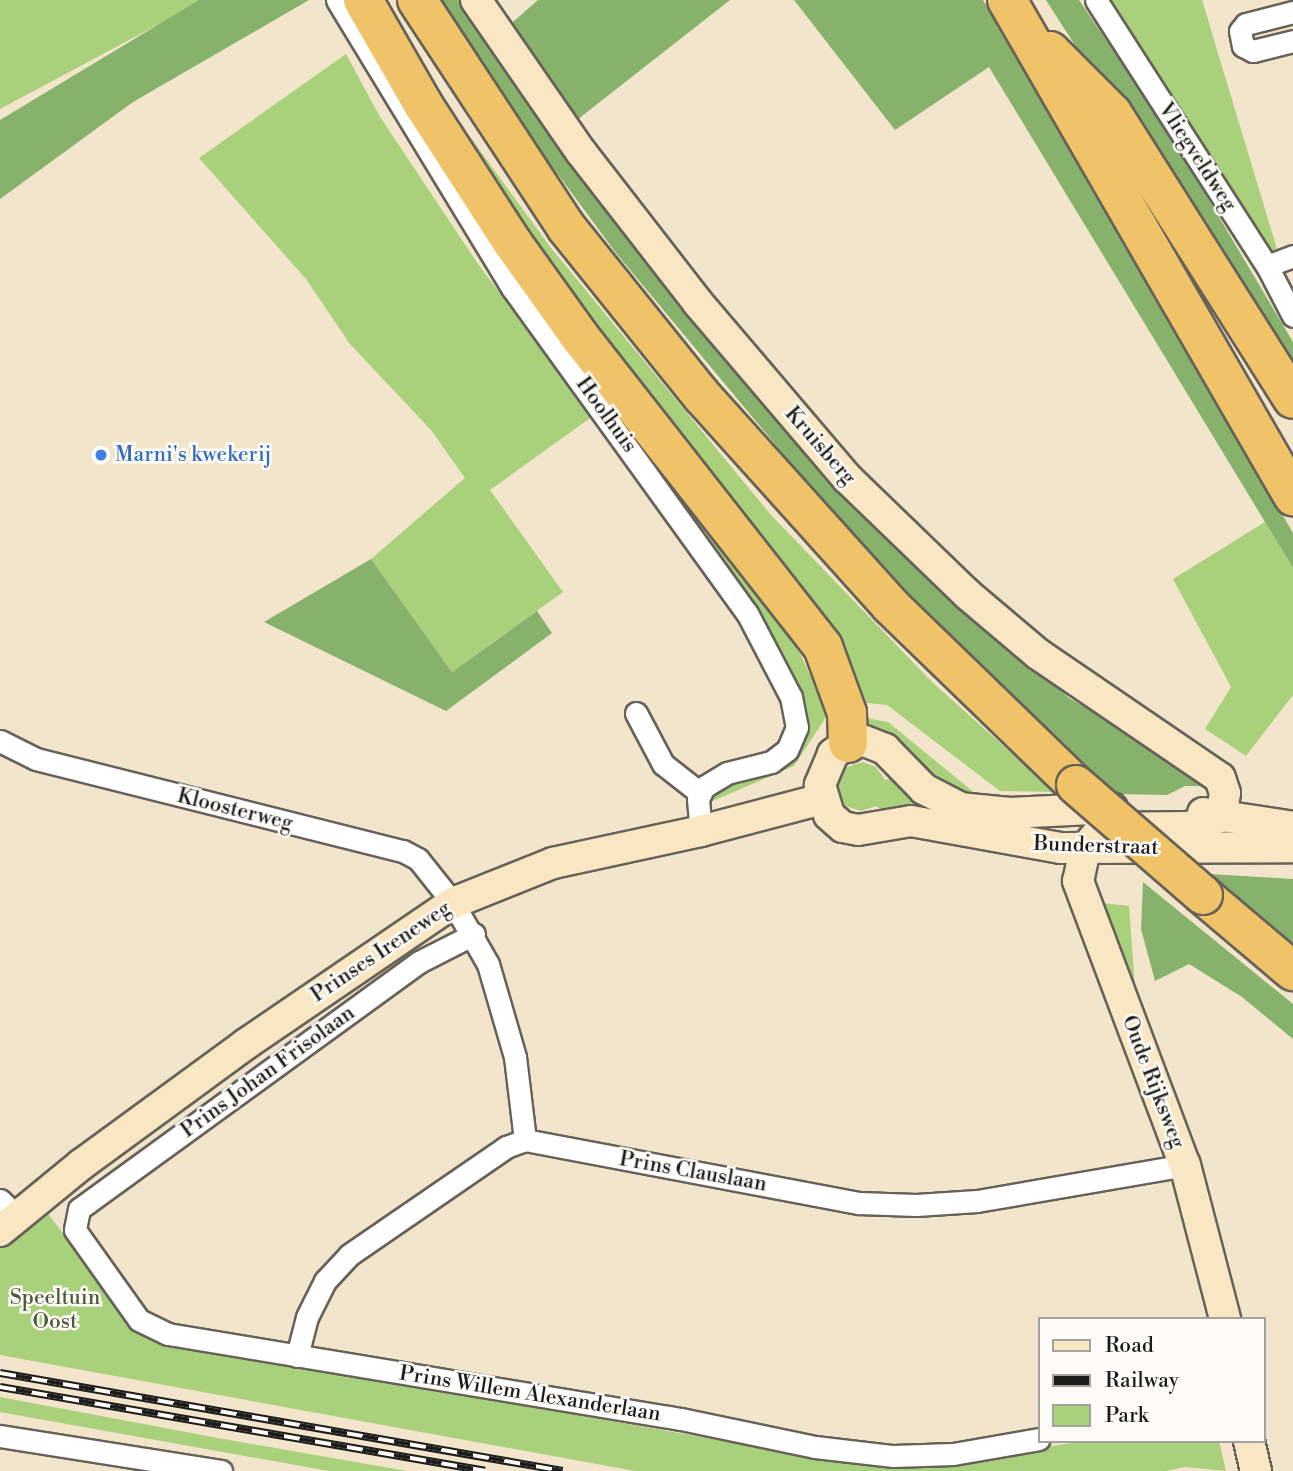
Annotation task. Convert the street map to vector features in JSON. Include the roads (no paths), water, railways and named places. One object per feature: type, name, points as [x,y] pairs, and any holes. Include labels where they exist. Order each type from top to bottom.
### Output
[{"type":"highway","points":[[363,0],[424,106],[520,252],[823,647],[847,713],[848,743]]},
{"type":"highway","points":[[417,0],[566,227],[702,396],[890,605],[1076,785],[1293,971]]},
{"type":"highway","points":[[1014,12],[1112,113],[1293,399]]},
{"type":"highway","points":[[1014,12],[1293,496]]},
{"type":"main road","name":"Kruisberg","points":[[476,0],[589,163],[698,303],[848,480],[967,594],[1038,654],[1214,770],[1225,793],[1221,817]]},
{"type":"main road","name":"Bunderstraat","points":[[848,743],[864,741],[885,748],[917,784],[948,804],[981,811],[1157,808],[1293,827]]},
{"type":"main road","points":[[822,799],[824,768],[848,743]]},
{"type":"main road","name":"Bunderstraat","points":[[822,799],[834,819],[849,829],[902,821],[1085,849],[1293,847]]},
{"type":"main road","name":"Prinses Ireneweg","points":[[6,1216],[246,1044],[453,902],[553,863],[701,831],[822,799]]},
{"type":"main road","points":[[1085,849],[1095,833],[1105,826],[1189,827],[1221,817]]},
{"type":"main road","name":"Oude Rijksweg","points":[[1085,849],[1079,867],[1081,892],[1185,1165],[1223,1317]]},
{"type":"main road","points":[[1249,1443],[1256,1471]]},
{"type":"street","name":"Hoolhuis","points":[[337,0],[513,289],[747,613],[791,697],[797,727],[787,750],[771,762],[719,776],[700,793]]},
{"type":"street","name":"Vliegveldweg","points":[[1096,0],[1267,266],[1293,316]]},
{"type":"street","points":[[1293,12],[1246,24],[1240,31],[1243,46],[1253,51],[1293,41]]},
{"type":"street","points":[[1267,266],[1293,256]]},
{"type":"street","points":[[636,713],[663,764],[700,793],[701,831]]},
{"type":"street","name":"Kloosterweg","points":[[0,741],[50,763],[403,851],[429,870],[474,934],[488,964],[515,1057],[525,1140]]},
{"type":"street","name":"Prins Johan Frisolaan","points":[[74,1223],[79,1209],[419,962],[474,934]]},
{"type":"street","points":[[297,1356],[307,1317],[325,1281],[349,1255],[506,1147],[525,1140]]},
{"type":"street","name":"Prins Clauslaan","points":[[525,1140],[859,1203],[916,1205],[977,1201],[1185,1165]]},
{"type":"street","name":"Prins Willem Alexanderlaan","points":[[74,1223],[133,1312],[149,1327],[297,1356],[815,1447],[893,1456],[953,1454],[1038,1439]]},
{"type":"street","points":[[0,1436],[221,1471]]},
{"type":"railway","points":[[0,1373],[563,1471]]},
{"type":"railway","points":[[0,1387],[485,1471]]},
{"type":"place","name":"Marni's kwekerij","points":[[101,455]]},
{"type":"park label","name":"Speeltuin Oost","points":[[55,1310]]}]
